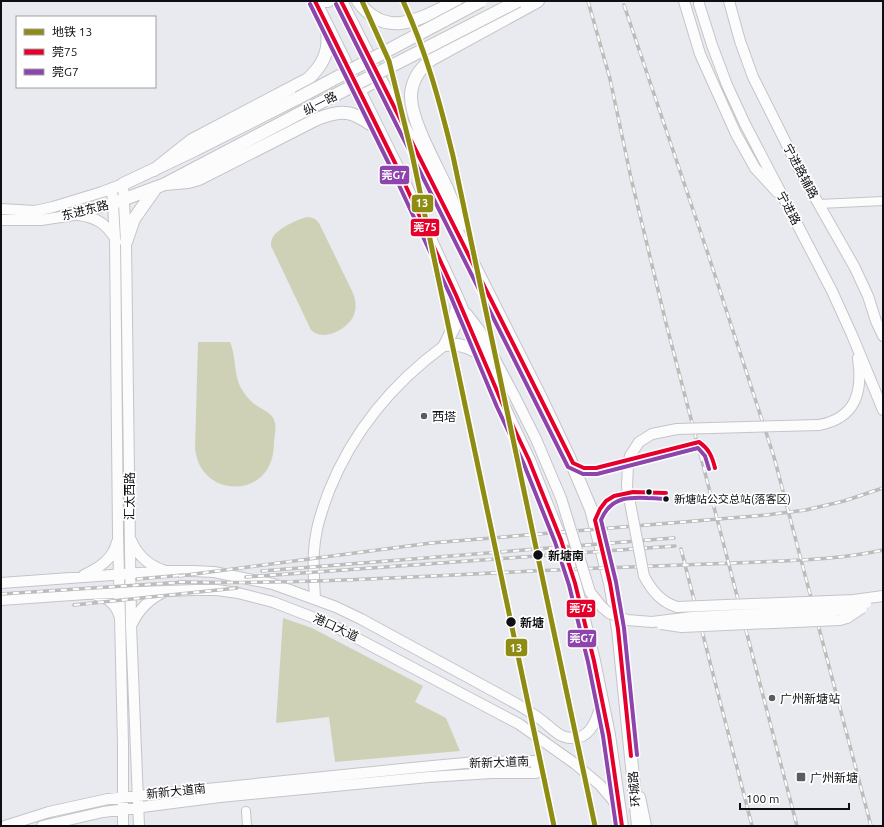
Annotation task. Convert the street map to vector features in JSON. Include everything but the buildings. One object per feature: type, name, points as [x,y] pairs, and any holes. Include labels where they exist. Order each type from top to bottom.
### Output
[{"type":"main road","name":"环城路","points":[[315,1],[397,167],[458,300],[544,497],[575,582],[591,648],[602,699],[622,826]]},
{"type":"main road","points":[[320,1],[328,1]]},
{"type":"main road","name":"环城路","points":[[341,1],[541,398],[566,450],[591,509],[610,583],[618,629],[638,826]]},
{"type":"main road","points":[[358,1],[364,10],[374,18],[399,24],[416,20],[456,1]]},
{"type":"main road","name":"纵一路","points":[[154,170],[298,98],[481,1]]},
{"type":"main road","name":"纵一路","points":[[160,186],[518,1]]},
{"type":"main road","points":[[469,256],[455,208],[414,117],[411,103],[412,85],[420,70],[432,59],[538,1]]},
{"type":"main road","points":[[154,170],[192,140],[308,79],[323,62],[328,44],[327,23]]},
{"type":"main road","points":[[359,90],[379,79]]},
{"type":"main road","points":[[298,85],[310,89],[318,101],[319,107],[315,120]]},
{"type":"main road","points":[[126,242],[134,218],[160,186],[199,179],[315,120],[331,114],[347,113],[361,118],[378,130]]},
{"type":"main road","name":"东进东路","points":[[117,186],[154,170]]},
{"type":"main road","name":"东进东路","points":[[119,202],[160,186]]},
{"type":"main road","points":[[445,345],[457,318],[458,300]]},
{"type":"main road","points":[[445,345],[455,344],[467,346],[482,356]]},
{"type":"street","name":"宁进路辅路","points":[[729,1],[740,41],[753,77],[770,114],[855,268],[868,296],[876,321],[883,336]]},
{"type":"street","points":[[686,4],[700,54],[736,134],[756,168],[786,200]]},
{"type":"street","name":"宁进路","points":[[700,4],[712,45],[727,85],[745,124],[786,200],[832,291],[883,410]]},
{"type":"street","name":"汇太西路","points":[[117,186],[126,242],[131,625],[139,826]]},
{"type":"street","name":"东进东路","points":[[1,209],[35,211],[53,208],[117,186]]},
{"type":"street","name":"汇太西路","points":[[119,202],[115,238],[123,826]]},
{"type":"street","name":"东进东路","points":[[1,220],[41,220],[74,215],[119,202]]},
{"type":"street","points":[[819,204],[883,202]]},
{"type":"street","points":[[74,215],[91,217],[101,222],[115,238]]},
{"type":"street","points":[[458,300],[480,331],[536,440],[561,498],[590,592],[609,613],[627,620],[682,627],[840,620],[852,615],[871,601]]},
{"type":"street","points":[[692,617],[676,612],[656,596],[644,576],[626,479],[630,456],[639,442],[652,434],[677,429],[819,425],[831,423],[848,412],[854,403],[858,392],[860,371],[852,335]]},
{"type":"street","points":[[315,599],[314,567],[316,535],[326,500],[340,467],[358,435],[387,397],[416,367],[445,345]]},
{"type":"street","points":[[118,499],[130,499]]},
{"type":"street","points":[[79,577],[98,568],[106,562],[116,546],[118,534]]},
{"type":"street","points":[[130,536],[136,550],[148,563],[167,571]]},
{"type":"street","name":"港口大道","points":[[1,583],[167,571],[214,572],[273,584],[315,599],[361,619],[527,710],[562,735],[578,737],[583,736],[590,730],[597,718],[602,699]]},
{"type":"street","points":[[131,625],[137,615],[151,599],[167,590]]},
{"type":"street","name":"港口大道","points":[[1,600],[119,592],[217,590],[238,593],[270,601],[307,614],[351,634],[519,724],[574,763],[594,780],[606,792],[620,811]]},
{"type":"street","points":[[86,594],[103,597],[108,600],[114,605],[120,617]]},
{"type":"street","points":[[652,622],[692,617],[839,610],[848,609],[883,597]]},
{"type":"street","points":[[663,601],[670,605],[685,608],[854,600],[883,597]]},
{"type":"street","points":[[519,724],[525,722],[528,717],[527,710]]},
{"type":"street","name":"新新大道南","points":[[5,826],[72,806],[123,797],[435,765],[476,762],[536,761],[536,773],[492,773],[429,777],[220,797],[86,815],[42,826]]},
{"type":"street","points":[[632,761],[646,826]]},
{"type":"street","points":[[246,811],[247,826]]},
{"type":"green space","points":[[309,217],[315,219],[319,223],[353,293],[356,308],[350,322],[340,330],[328,335],[322,335],[311,330],[271,246],[272,238],[279,230],[295,221]]},
{"type":"green space","points":[[198,342],[230,342],[234,354],[236,374],[240,386],[254,404],[274,419],[275,432],[271,461],[263,475],[248,485],[230,486],[221,484],[206,474],[200,466],[195,449]]},
{"type":"green space","points":[[283,618],[312,628],[423,686],[415,702],[446,718],[460,751],[335,762],[329,717],[276,723]]},
{"type":"railway","points":[[588,1],[610,79],[631,178],[666,323],[797,826]]},
{"type":"railway","points":[[624,5],[709,257],[774,457],[871,826]]},
{"type":"railway","points":[[179,576],[431,543],[766,515],[806,510],[844,501],[883,488]]},
{"type":"railway","points":[[262,571],[674,538]]},
{"type":"railway","points":[[246,577],[675,546]]},
{"type":"railway","points":[[681,549],[752,826]]},
{"type":"railway","points":[[179,582],[285,582],[806,560],[883,550]]},
{"type":"railway","points":[[137,579],[183,575]]},
{"type":"railway","points":[[1,594],[185,582]]},
{"type":"railway","points":[[74,605],[237,588]]},
{"type":"metro line","name":"13","points":[[362,1],[389,61],[412,154],[554,826]]},
{"type":"metro line","name":"13","points":[[403,1],[419,39],[432,77],[453,156],[595,826]]},
{"type":"transit line","name":"莞75","points":[[315,1],[397,167],[456,295],[503,405],[529,460],[561,540],[575,583],[594,661],[609,735],[622,826]]},
{"type":"transit line","name":"莞75","points":[[341,1],[573,463],[584,468],[596,468],[699,442],[710,453],[715,468]]},
{"type":"transit line","name":"莞G7","points":[[310,4],[392,170],[451,297],[497,407],[523,462],[555,542],[569,585],[588,662],[603,736],[616,826]]},
{"type":"transit line","name":"莞G7","points":[[336,4],[568,467],[583,474],[597,474],[698,448],[705,456],[709,469]]},
{"type":"transit line","name":"莞75","points":[[631,756],[618,629],[610,583],[595,520],[606,501],[614,496],[633,492],[666,493]]},
{"type":"transit line","name":"莞G7","points":[[637,755],[624,628],[616,582],[601,520],[612,504],[620,500],[628,498],[666,499]]},
{"type":"place","name":"西塔","points":[[424,416]]},
{"type":"place","name":"新塘站公交总站(落客区)","points":[[666,499]]},
{"type":"place","name":"新塘南","points":[[538,555]]},
{"type":"place","name":"新塘","points":[[511,622]]},
{"type":"place","name":"广州新塘站","points":[[772,698]]},
{"type":"place","name":"广州新塘","points":[[801,777]]}]
